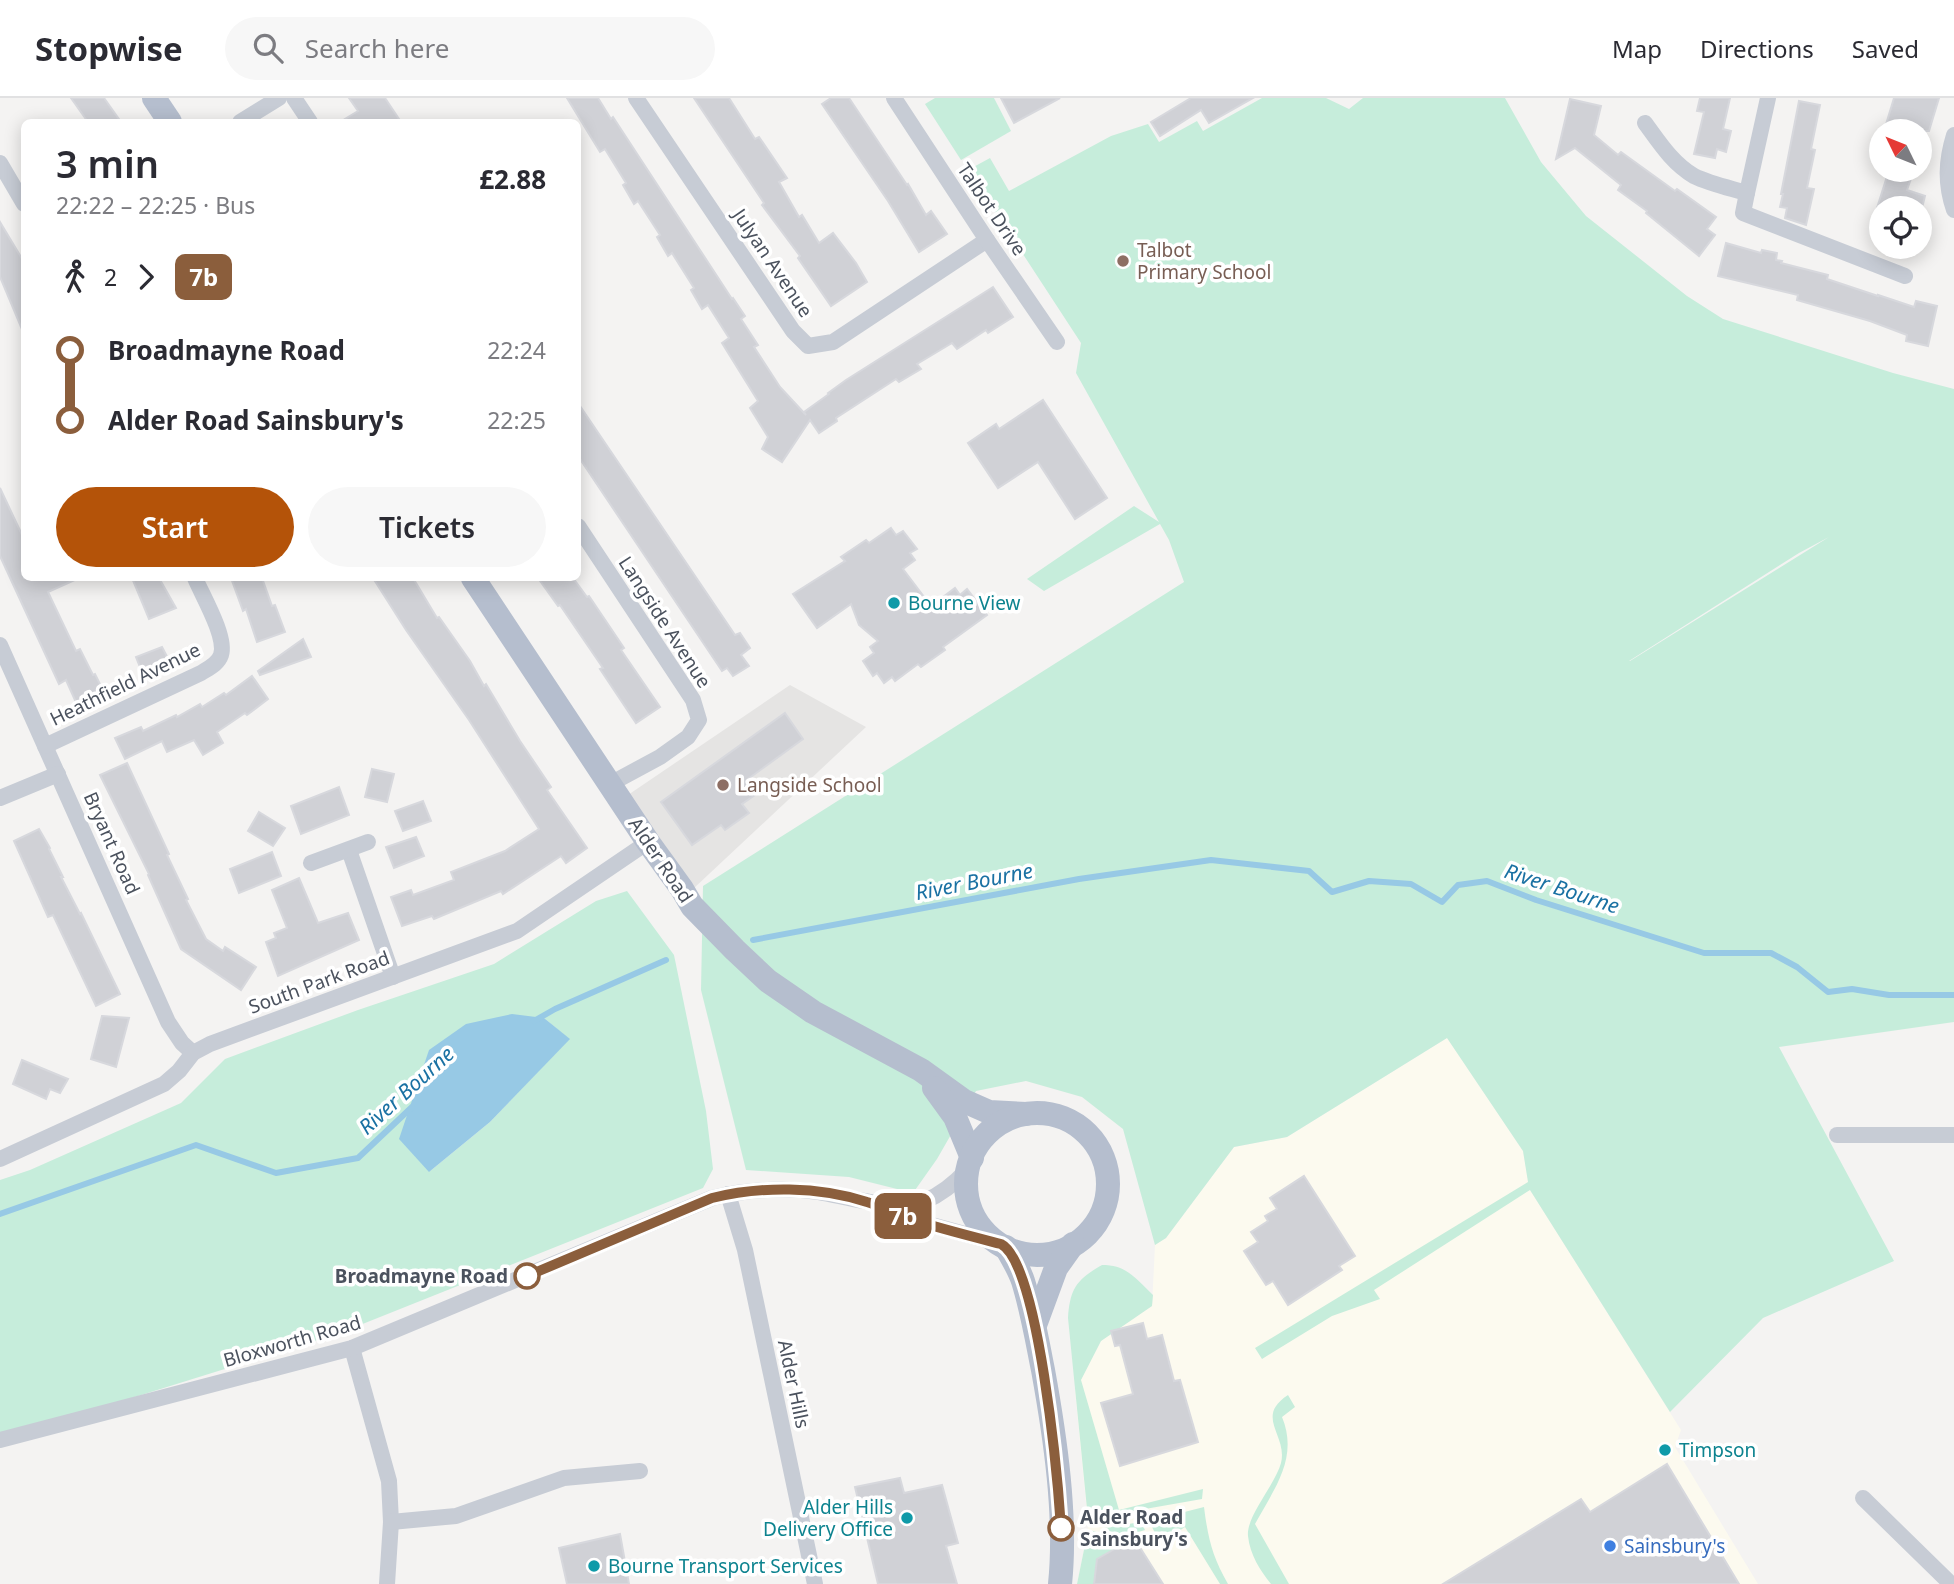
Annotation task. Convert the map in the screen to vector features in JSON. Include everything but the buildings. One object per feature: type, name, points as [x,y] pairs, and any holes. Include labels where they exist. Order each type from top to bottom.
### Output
[{"type":"main road","points":[[154,98],[168,119]]},
{"type":"main road","name":"Alder Road","points":[[475,581],[692,906],[768,981],[813,1012],[921,1070],[964,1101],[989,1112],[1026,1114]]},
{"type":"main road","name":"Alder Road","points":[[921,1070],[955,1117],[964,1137],[970,1163]]},
{"type":"main road","points":[[1034,1325],[1056,1268],[1073,1244],[1095,1224],[1105,1204],[1108,1183],[1104,1160],[1097,1145],[1071,1121],[1053,1115],[1026,1114],[1006,1120],[982,1139],[970,1163],[967,1193],[972,1211],[988,1234],[1019,1252],[1054,1252],[1073,1244]]},
{"type":"main road","points":[[1004,1245],[1022,1278],[1034,1325],[1056,1454],[1062,1538],[1060,1584]]},
{"type":"street","points":[[245,119],[279,98]]},
{"type":"street","points":[[294,98],[308,119]]},
{"type":"street","name":"Julyan Avenue","points":[[636,98],[793,331],[808,346],[833,342],[987,240]]},
{"type":"street","name":"Talbot Drive","points":[[894,98],[1057,342]]},
{"type":"street","points":[[1768,98],[1742,213],[1905,276]]},
{"type":"street","points":[[1645,123],[1678,164],[1694,175],[1747,192]]},
{"type":"street","points":[[1954,135],[1948,155],[1947,175],[1948,191],[1954,210]]},
{"type":"street","points":[[0,163],[21,199]]},
{"type":"street","name":"Langside Avenue","points":[[581,531],[693,700],[699,720],[688,737],[679,744],[610,784]]},
{"type":"street","name":"Heathfield Avenue","points":[[45,746],[214,665],[221,655],[223,643],[196,581]]},
{"type":"street","name":"Bryant Road","points":[[0,645],[169,1022],[182,1043],[193,1053]]},
{"type":"street","points":[[0,798],[58,774]]},
{"type":"street","points":[[311,863],[368,842]]},
{"type":"street","name":"South Park Road","points":[[1,1155],[164,1084],[193,1053],[210,1044],[517,931],[649,842]]},
{"type":"street","points":[[349,850],[393,976]]},
{"type":"street","points":[[1837,1135],[1954,1135]]},
{"type":"street","name":"Bloxworth Road","points":[[0,1440],[352,1348],[712,1198],[782,1189],[818,1192],[866,1201],[906,1204],[923,1202],[955,1183],[970,1163]]},
{"type":"street","name":"Alder Hills","points":[[728,1194],[745,1250],[815,1584]]},
{"type":"street","name":"Bloxworth Road","points":[[866,1201],[906,1218],[1004,1245]]},
{"type":"street","points":[[352,1348],[389,1481],[391,1522],[387,1584]]},
{"type":"street","points":[[391,1522],[456,1516],[564,1478],[640,1471]]},
{"type":"street","points":[[1863,1498],[1951,1584]]},
{"type":"shaded area","name":"Langside School","points":[[790,685],[866,727],[693,889],[625,797]]},
{"type":"shaded area","points":[[1447,1038],[1523,1151],[1530,1190],[1681,1430],[1675,1447],[1758,1584],[1077,1584],[1088,1530],[1075,1391],[1101,1341],[1152,1306],[1155,1245],[1166,1238],[1234,1147],[1287,1137]]},
{"type":"green space","points":[[935,98],[994,98],[1011,131],[961,160],[925,104]]},
{"type":"green space","points":[[1262,98],[1326,98],[1349,109],[1363,98],[1505,98],[1541,162],[1586,216],[1687,296],[1723,319],[1893,373],[1954,389],[1954,1022],[1779,1047],[1894,1261],[1763,1318],[1670,1412],[1530,1190],[1374,1290],[1380,1299],[1332,1316],[1262,1359],[1255,1348],[1528,1182],[1523,1151],[1447,1038],[1287,1137],[1234,1147],[1166,1238],[1155,1245],[1123,1129],[1082,1097],[1026,1081],[976,1091],[937,1159],[913,1193],[849,1177],[746,1170],[701,990],[703,886],[1184,582],[1169,540],[1160,524],[1044,591],[1027,579],[1134,506],[1159,522],[1076,373],[1081,343],[968,170],[990,158],[1009,191],[1111,136],[1148,124],[1159,142],[1197,121],[1203,131]],"holes":[[[1829,537],[1630,661],[1799,553]]]},
{"type":"green space","points":[[627,891],[674,955],[706,1111],[713,1169],[703,1188],[340,1333],[0,1439],[0,1180],[30,1170],[181,1103],[225,1059],[494,964],[596,901]],"holes":[[[544,1018],[569,1039],[490,1122],[429,1172]]]},
{"type":"green space","points":[[1102,1265],[1124,1270],[1153,1295],[1152,1306],[1101,1341],[1081,1380],[1119,1510],[1203,1489],[1202,1499],[1088,1519],[1068,1318],[1070,1300],[1076,1286]]},
{"type":"green space","points":[[1288,1395],[1295,1407],[1282,1417],[1288,1446],[1286,1460],[1276,1486],[1255,1524],[1289,1584],[1271,1584],[1253,1556],[1248,1536],[1251,1519],[1281,1463],[1282,1453],[1273,1419],[1278,1403]]},
{"type":"green space","points":[[1204,1507],[1212,1547],[1228,1584],[1220,1584],[1185,1527],[1160,1543],[1149,1521]]},
{"type":"green space","points":[[1141,1522],[1145,1530],[1129,1534],[1119,1534],[1103,1528]]},
{"type":"green space","points":[[1088,1530],[1123,1544],[1097,1559],[1094,1584],[1077,1584]]},
{"type":"water","points":[[512,1014],[544,1018],[570,1039],[490,1122],[429,1172],[399,1139],[429,1050],[466,1024]]},
{"type":"waterway","name":"River Bourne","points":[[753,940],[1079,879],[1211,860],[1309,871],[1332,892],[1369,881],[1411,884],[1442,902],[1458,885],[1487,881],[1536,900],[1704,953],[1771,953],[1797,967],[1828,992],[1852,989],[1889,995],[1954,995]]},
{"type":"waterway","name":"River Bourne","points":[[534,1021],[666,960]]},
{"type":"waterway","name":"River Bourne","points":[[0,1214],[196,1145],[276,1173],[358,1158],[412,1107]]},
{"type":"bus line","name":"7b","points":[[527,1276],[712,1198],[782,1189],[818,1192],[866,1201],[906,1218],[1001,1244],[1006,1247],[1022,1278],[1034,1325],[1056,1454],[1061,1528]]},
{"type":"place","name":"Talbot Primary School","points":[[1123,261]]},
{"type":"place","name":"Bourne View","points":[[894,603]]},
{"type":"place","name":"Langside School","points":[[723,785]]},
{"type":"place","name":"Broadmayne Road","points":[[527,1276]]},
{"type":"place","name":"Timpson","points":[[1665,1450]]},
{"type":"place","name":"Alder Hills Delivery Office","points":[[907,1518]]},
{"type":"place","name":"Alder Road Sainsbury's","points":[[1061,1528]]},
{"type":"place","name":"Sainsbury's","points":[[1610,1546]]},
{"type":"place","name":"Bourne Transport Services","points":[[594,1566]]}]
